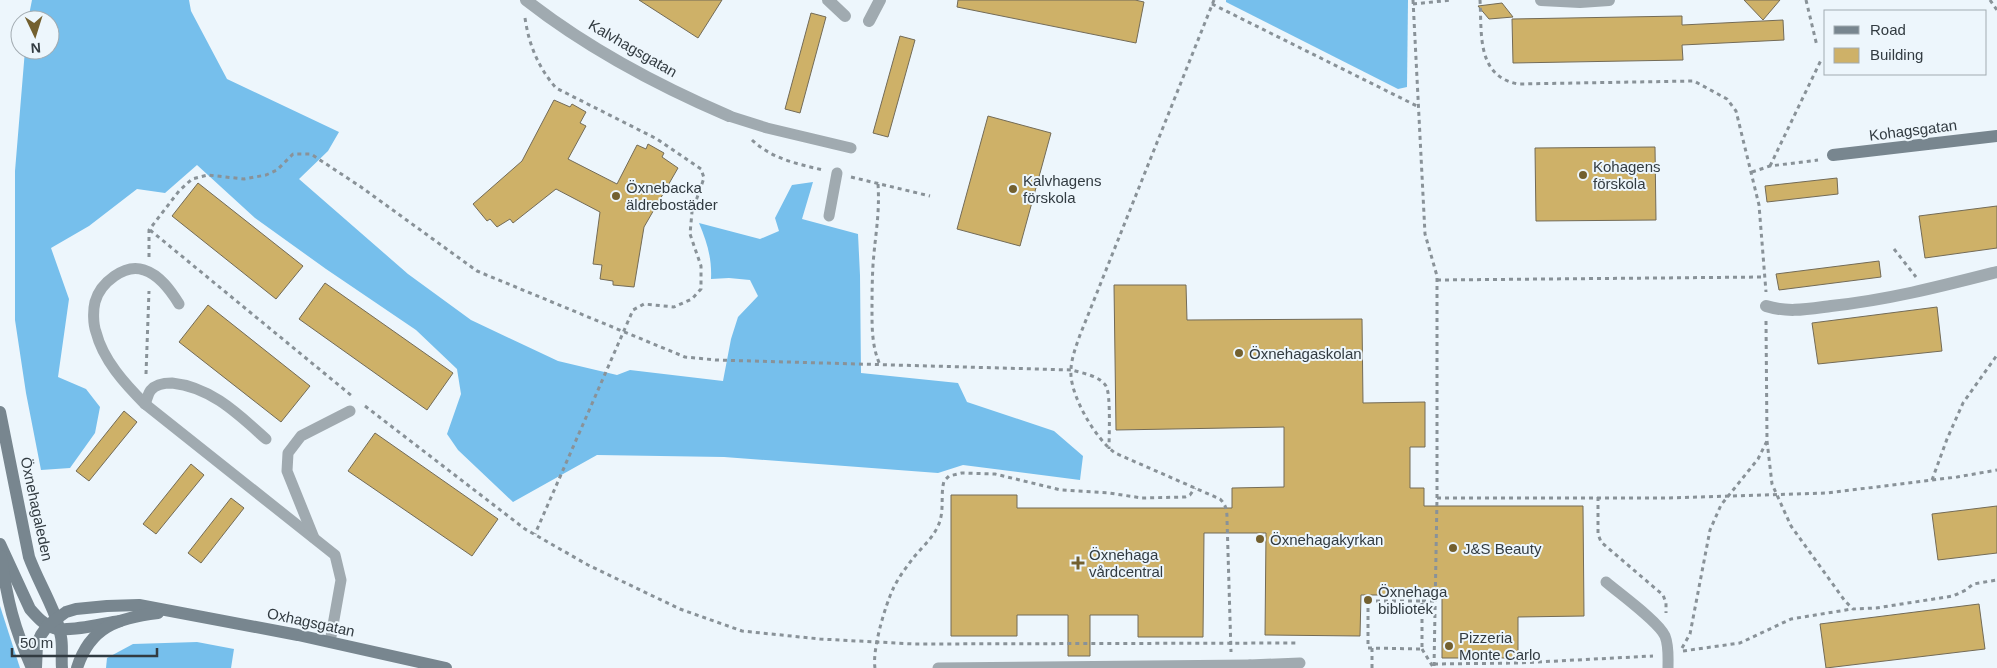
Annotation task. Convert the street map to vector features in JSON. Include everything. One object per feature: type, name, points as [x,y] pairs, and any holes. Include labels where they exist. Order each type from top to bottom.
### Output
[{"type":"street","name":"Kalvhagsgatan","points":[[526,0],[548,17],[632,69],[697,103],[729,116]]},
{"type":"street","points":[[828,0],[845,16]]},
{"type":"street","points":[[869,21],[880,0]]},
{"type":"street","points":[[1542,0],[1580,2],[1609,0]]},
{"type":"street","name":"Kohagsgatan","points":[[1833,155],[1997,136]]},
{"type":"street","points":[[1766,306],[1792,311],[1872,302],[1997,272]]},
{"type":"street","name":"Öxnehagaleden","points":[[0,412],[29,557],[54,624],[62,652],[62,668]]},
{"type":"street","points":[[0,545],[30,609],[38,618],[54,624],[120,620]]},
{"type":"street","points":[[0,545],[8,601],[21,645],[34,668]]},
{"type":"street","name":"Oxhagsgatan","points":[[54,624],[76,609],[139,605],[330,642],[446,668]]},
{"type":"street","name":"Oxhagsgatan","points":[[77,668],[81,655],[89,642],[102,629],[120,620],[139,615],[170,611]]},
{"type":"street","points":[[34,668],[37,644],[54,624]]},
{"type":"lane","points":[[729,116],[767,128],[851,148]]},
{"type":"lane","points":[[829,216],[837,173]]},
{"type":"lane","points":[[179,304],[168,286],[142,269],[127,269],[107,281],[95,302],[96,332],[107,359],[127,386],[145,404],[335,555],[341,580],[330,642]]},
{"type":"lane","points":[[145,404],[151,389],[164,383],[189,385],[213,396],[266,439]]},
{"type":"lane","points":[[314,539],[287,471],[288,453],[301,436],[350,411]]},
{"type":"lane","points":[[1606,582],[1657,625],[1664,634],[1668,651],[1668,668]]},
{"type":"lane","points":[[938,668],[1300,664]]},
{"type":"path","points":[[526,0],[525,16],[534,56],[544,75],[556,88],[657,139],[701,169],[704,178],[692,212],[690,234],[701,266],[701,289],[692,299],[674,307],[644,304],[633,310],[535,534]]},
{"type":"path","points":[[1214,0],[1072,356],[1071,378],[1076,398],[1088,420],[1109,449],[1220,499],[1226,508],[1232,665]]},
{"type":"path","points":[[1434,667],[1437,498],[1437,280],[1425,234],[1413,2],[1452,0]]},
{"type":"path","points":[[1480,0],[1482,45],[1487,63],[1495,74],[1508,82],[1518,84],[1694,81],[1727,98],[1733,105],[1752,172],[1759,205],[1766,306],[1766,440],[1772,484],[1791,526],[1844,602],[1853,609]]},
{"type":"path","points":[[1806,0],[1817,46]]},
{"type":"path","points":[[1990,0],[1997,10]]},
{"type":"path","points":[[1212,4],[1417,106]]},
{"type":"path","points":[[1770,166],[1822,58]]},
{"type":"path","points":[[729,116],[758,146],[776,157],[792,163],[930,196]]},
{"type":"path","points":[[146,375],[149,230],[179,190],[192,179],[208,175],[244,179],[266,175],[276,170],[293,154],[311,154],[361,187],[477,271],[670,352],[699,360],[1072,370],[1092,376],[1106,386],[1108,395],[1109,449]]},
{"type":"path","points":[[1752,172],[1770,166],[1818,161],[1833,155]]},
{"type":"path","points":[[878,184],[880,209],[873,264],[872,338],[875,354],[880,365]]},
{"type":"path","points":[[149,230],[355,398]]},
{"type":"path","points":[[1894,249],[1915,276],[1920,292]]},
{"type":"path","points":[[1437,280],[1765,276]]},
{"type":"path","points":[[1932,480],[1963,403],[1997,355]]},
{"type":"path","points":[[363,404],[526,529],[588,565],[680,609],[742,631],[820,639],[914,644],[1298,642]]},
{"type":"path","points":[[1766,440],[1758,459],[1722,505],[1710,530],[1690,634],[1684,646],[1677,652],[1740,643],[1791,620],[1853,609],[1876,608],[1953,596],[1966,590],[1973,584],[1997,580]]},
{"type":"path","points":[[1437,498],[1729,496],[1827,493],[1997,470]]},
{"type":"path","points":[[874,668],[885,612],[893,588],[915,556],[929,541],[938,525],[943,512],[944,480],[949,476],[962,473],[995,474],[1061,490],[1109,493],[1142,498],[1185,497],[1190,495],[1195,488]]},
{"type":"path","points":[[1434,667],[1668,651],[1666,603],[1663,595],[1601,542],[1598,534],[1598,497]]},
{"type":"path","points":[[1422,648],[1368,648],[1368,601],[1434,601]]},
{"type":"path","points":[[1422,601],[1422,648],[1434,667]]},
{"type":"path","points":[[1372,648],[1372,668]]},
{"type":"shaded area","points":[[32,0],[189,0],[191,11],[227,79],[339,132],[328,151],[299,179],[408,274],[471,320],[558,361],[617,375],[630,370],[723,381],[731,339],[738,317],[758,296],[750,280],[711,279],[711,264],[708,250],[699,223],[760,239],[779,231],[775,218],[792,185],[813,182],[802,219],[858,234],[861,373],[958,383],[967,402],[1054,431],[1083,456],[1080,480],[963,465],[938,473],[724,457],[597,455],[513,502],[458,450],[447,434],[461,394],[457,369],[416,330],[255,218],[197,165],[165,193],[137,189],[89,226],[51,248],[69,299],[58,377],[86,389],[100,407],[95,433],[70,468],[41,470],[26,393],[15,320],[15,171],[24,60],[60,60],[60,10],[30,10]]},
{"type":"shaded area","points":[[1226,0],[1408,0],[1407,87],[1398,89],[1226,2]]},
{"type":"shaded area","points":[[0,606],[20,668],[0,668]]},
{"type":"shaded area","points":[[197,642],[234,649],[231,668],[106,668],[107,658],[133,644]]},
{"type":"building","points":[[639,0],[722,0],[698,38]]},
{"type":"building","points":[[958,0],[1135,0],[1144,2],[1136,43],[957,7]]},
{"type":"building","points":[[1744,0],[1780,0],[1763,20]]},
{"type":"building","points":[[1502,3],[1513,17],[1489,19],[1478,6]]},
{"type":"building","points":[[811,13],[826,17],[800,113],[785,109]]},
{"type":"building","points":[[1682,16],[1682,25],[1783,20],[1784,40],[1682,45],[1683,60],[1513,63],[1512,19]]},
{"type":"building","points":[[900,36],[915,40],[888,137],[873,133]]},
{"type":"building","name":"Öxnebacka äldrebostäder","points":[[554,100],[570,107],[572,104],[586,112],[580,123],[586,126],[568,159],[617,184],[637,145],[646,149],[648,144],[664,153],[662,157],[678,168],[644,227],[634,287],[613,285],[613,281],[600,279],[602,265],[593,264],[600,212],[556,189],[513,223],[510,219],[497,227],[490,219],[487,221],[473,204],[522,161]]},
{"type":"building","points":[[988,116],[1051,133],[1020,246],[957,229]]},
{"type":"building","points":[[1655,147],[1656,220],[1536,221],[1535,148]]},
{"type":"building","points":[[1837,178],[1838,194],[1767,202],[1765,186]]},
{"type":"building","points":[[198,183],[303,266],[276,299],[172,216]]},
{"type":"building","points":[[1997,206],[1997,248],[1925,258],[1919,216]]},
{"type":"building","points":[[1879,261],[1881,277],[1779,290],[1776,274]]},
{"type":"building","points":[[325,283],[453,373],[427,410],[299,319]]},
{"type":"building","points":[[1114,285],[1186,285],[1187,320],[1362,319],[1363,403],[1425,402],[1425,447],[1410,447],[1410,488],[1424,488],[1424,506],[1583,506],[1584,616],[1518,617],[1518,658],[1442,658],[1442,595],[1361,595],[1360,636],[1265,635],[1266,533],[1204,533],[1203,637],[1138,637],[1138,615],[1090,615],[1090,656],[1068,656],[1068,615],[1017,615],[1017,636],[951,636],[951,495],[1017,495],[1017,508],[1232,508],[1232,488],[1284,487],[1284,427],[1116,430]]},
{"type":"building","points":[[208,305],[310,386],[281,422],[179,342]]},
{"type":"building","points":[[1937,307],[1942,351],[1818,364],[1812,323]]},
{"type":"building","points":[[124,411],[137,422],[89,481],[76,471]]},
{"type":"building","points":[[375,433],[498,519],[472,556],[348,471]]},
{"type":"building","points":[[191,464],[204,475],[156,534],[143,524]]},
{"type":"building","points":[[231,498],[244,508],[201,563],[188,553]]},
{"type":"building","points":[[1997,506],[1997,553],[1938,560],[1932,514]]},
{"type":"building","points":[[1979,604],[1985,649],[1826,668],[1820,624]]},
{"type":"place","name":"Kohagens förskola","points":[[1583,175]]},
{"type":"place","name":"Kalvhagens förskola","points":[[1013,189]]},
{"type":"place","name":"Öxnebacka äldrebostäder","points":[[616,196]]},
{"type":"place","name":"Öxnehagaskolan","points":[[1239,353]]},
{"type":"place","name":"Öxnehagakyrkan","points":[[1260,539]]},
{"type":"place","name":"J&S Beauty","points":[[1453,548]]},
{"type":"place","name":"Öxnehaga vårdcentral","points":[[1078,563]]},
{"type":"place","name":"Öxnehaga bibliotek","points":[[1368,600]]},
{"type":"place","name":"Pizzeria Monte Carlo","points":[[1449,646]]}]
